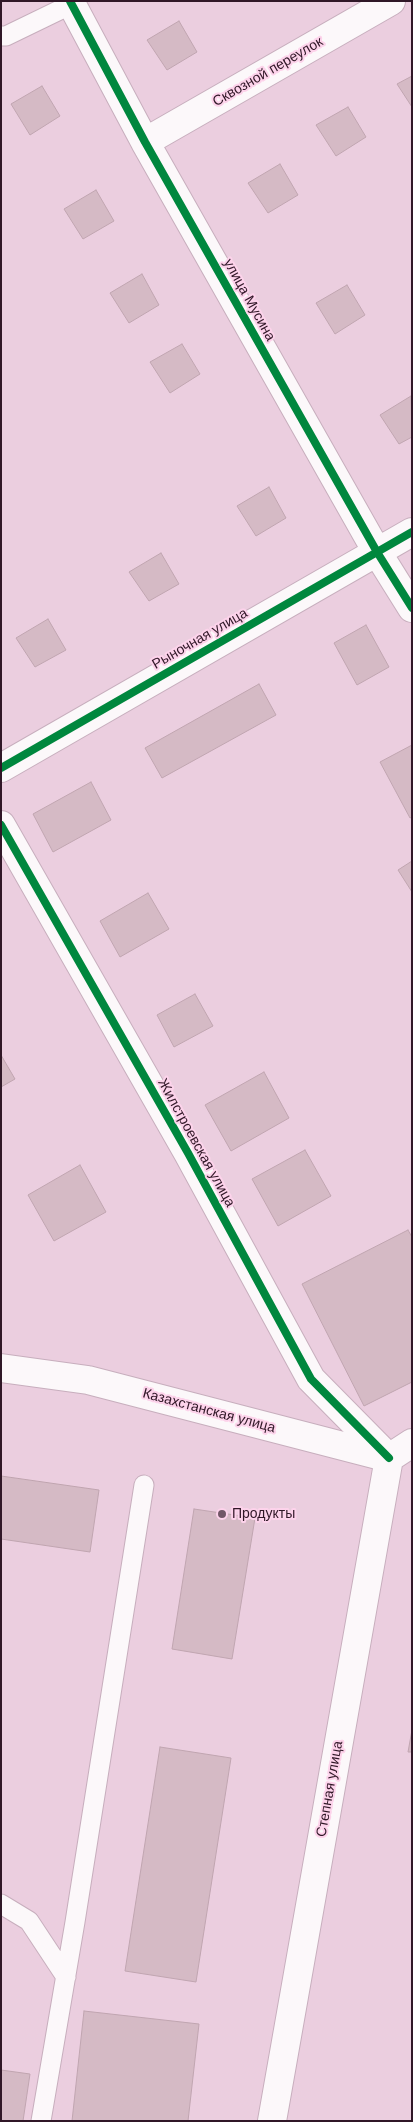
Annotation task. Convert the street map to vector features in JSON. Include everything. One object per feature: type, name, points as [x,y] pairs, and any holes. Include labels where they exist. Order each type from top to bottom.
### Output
[{"type":"street","name":"Сквозной переулок","points":[[145,142],[391,1]]},
{"type":"street","name":"улица Мусина","points":[[71,3],[145,142],[377,552],[412,608]]},
{"type":"street","name":"Рыночная улица","points":[[1,768],[412,532]]},
{"type":"street","name":"Жилстроевская улица","points":[[1,825],[188,1153],[311,1379],[388,1458]]},
{"type":"street","name":"Казахстанская улица","points":[[1,1368],[88,1380],[388,1458]]},
{"type":"street","points":[[388,1458],[412,1443]]},
{"type":"street","name":"Степная улица","points":[[272,2121],[388,1458]]},
{"type":"lane","points":[[1,36],[6,36],[71,3]]},
{"type":"lane","points":[[41,2121],[66,1977],[144,1485]]},
{"type":"lane","points":[[1,1904],[28,1921],[66,1977]]},
{"type":"building","points":[[179,21],[197,52],[167,70],[147,40]]},
{"type":"building","points":[[412,76],[412,107],[397,84]]},
{"type":"building","points":[[42,86],[60,116],[30,135],[11,104]]},
{"type":"building","points":[[348,107],[366,137],[336,156],[316,125]]},
{"type":"building","points":[[280,164],[298,195],[268,213],[248,183]]},
{"type":"building","points":[[96,190],[114,221],[83,239],[64,209]]},
{"type":"building","points":[[142,274],[159,305],[129,323],[110,293]]},
{"type":"building","points":[[347,285],[365,315],[335,334],[316,303]]},
{"type":"building","points":[[182,344],[200,374],[170,393],[150,362]]},
{"type":"building","points":[[411,396],[412,437],[399,444],[380,415]]},
{"type":"building","points":[[269,487],[286,518],[256,536],[237,506]]},
{"type":"building","points":[[161,553],[179,584],[149,601],[129,572]]},
{"type":"building","points":[[48,619],[66,650],[35,667],[16,638]]},
{"type":"building","points":[[366,625],[389,667],[357,685],[334,643]]},
{"type":"building","points":[[259,684],[276,715],[162,778],[145,748]]},
{"type":"building","points":[[412,745],[412,817],[410,818],[380,762]]},
{"type":"building","points":[[91,782],[111,820],[53,852],[33,814]]},
{"type":"building","points":[[412,861],[412,892],[398,870]]},
{"type":"building","points":[[148,893],[169,929],[120,957],[100,921]]},
{"type":"building","points":[[195,994],[213,1026],[174,1047],[157,1015]]},
{"type":"building","points":[[1,1055],[15,1079],[1,1087]]},
{"type":"building","points":[[264,1072],[289,1118],[231,1151],[205,1105]]},
{"type":"building","points":[[305,1150],[331,1196],[278,1226],[252,1179]]},
{"type":"building","points":[[80,1165],[106,1212],[54,1241],[28,1195]]},
{"type":"building","points":[[408,1230],[412,1237],[412,1382],[364,1406],[302,1284]]},
{"type":"building","points":[[1,1476],[99,1490],[90,1552],[1,1539]]},
{"type":"building","points":[[194,1509],[255,1518],[232,1659],[172,1649]]},
{"type":"building","points":[[412,1730],[412,1752],[408,1752]]},
{"type":"building","points":[[160,1747],[231,1758],[196,1982],[125,1971]]},
{"type":"building","points":[[84,2011],[199,2024],[188,2121],[72,2121]]},
{"type":"building","points":[[1,2070],[30,2074],[23,2121],[1,2121]]},
{"type":"cycle path","points":[[70,1],[145,142],[377,552],[412,608]]},
{"type":"cycle path","points":[[1,768],[412,532]]},
{"type":"cycle path","points":[[1,825],[188,1153],[311,1379],[389,1458]]},
{"type":"place","name":"Продукты","points":[[222,1514]]}]
